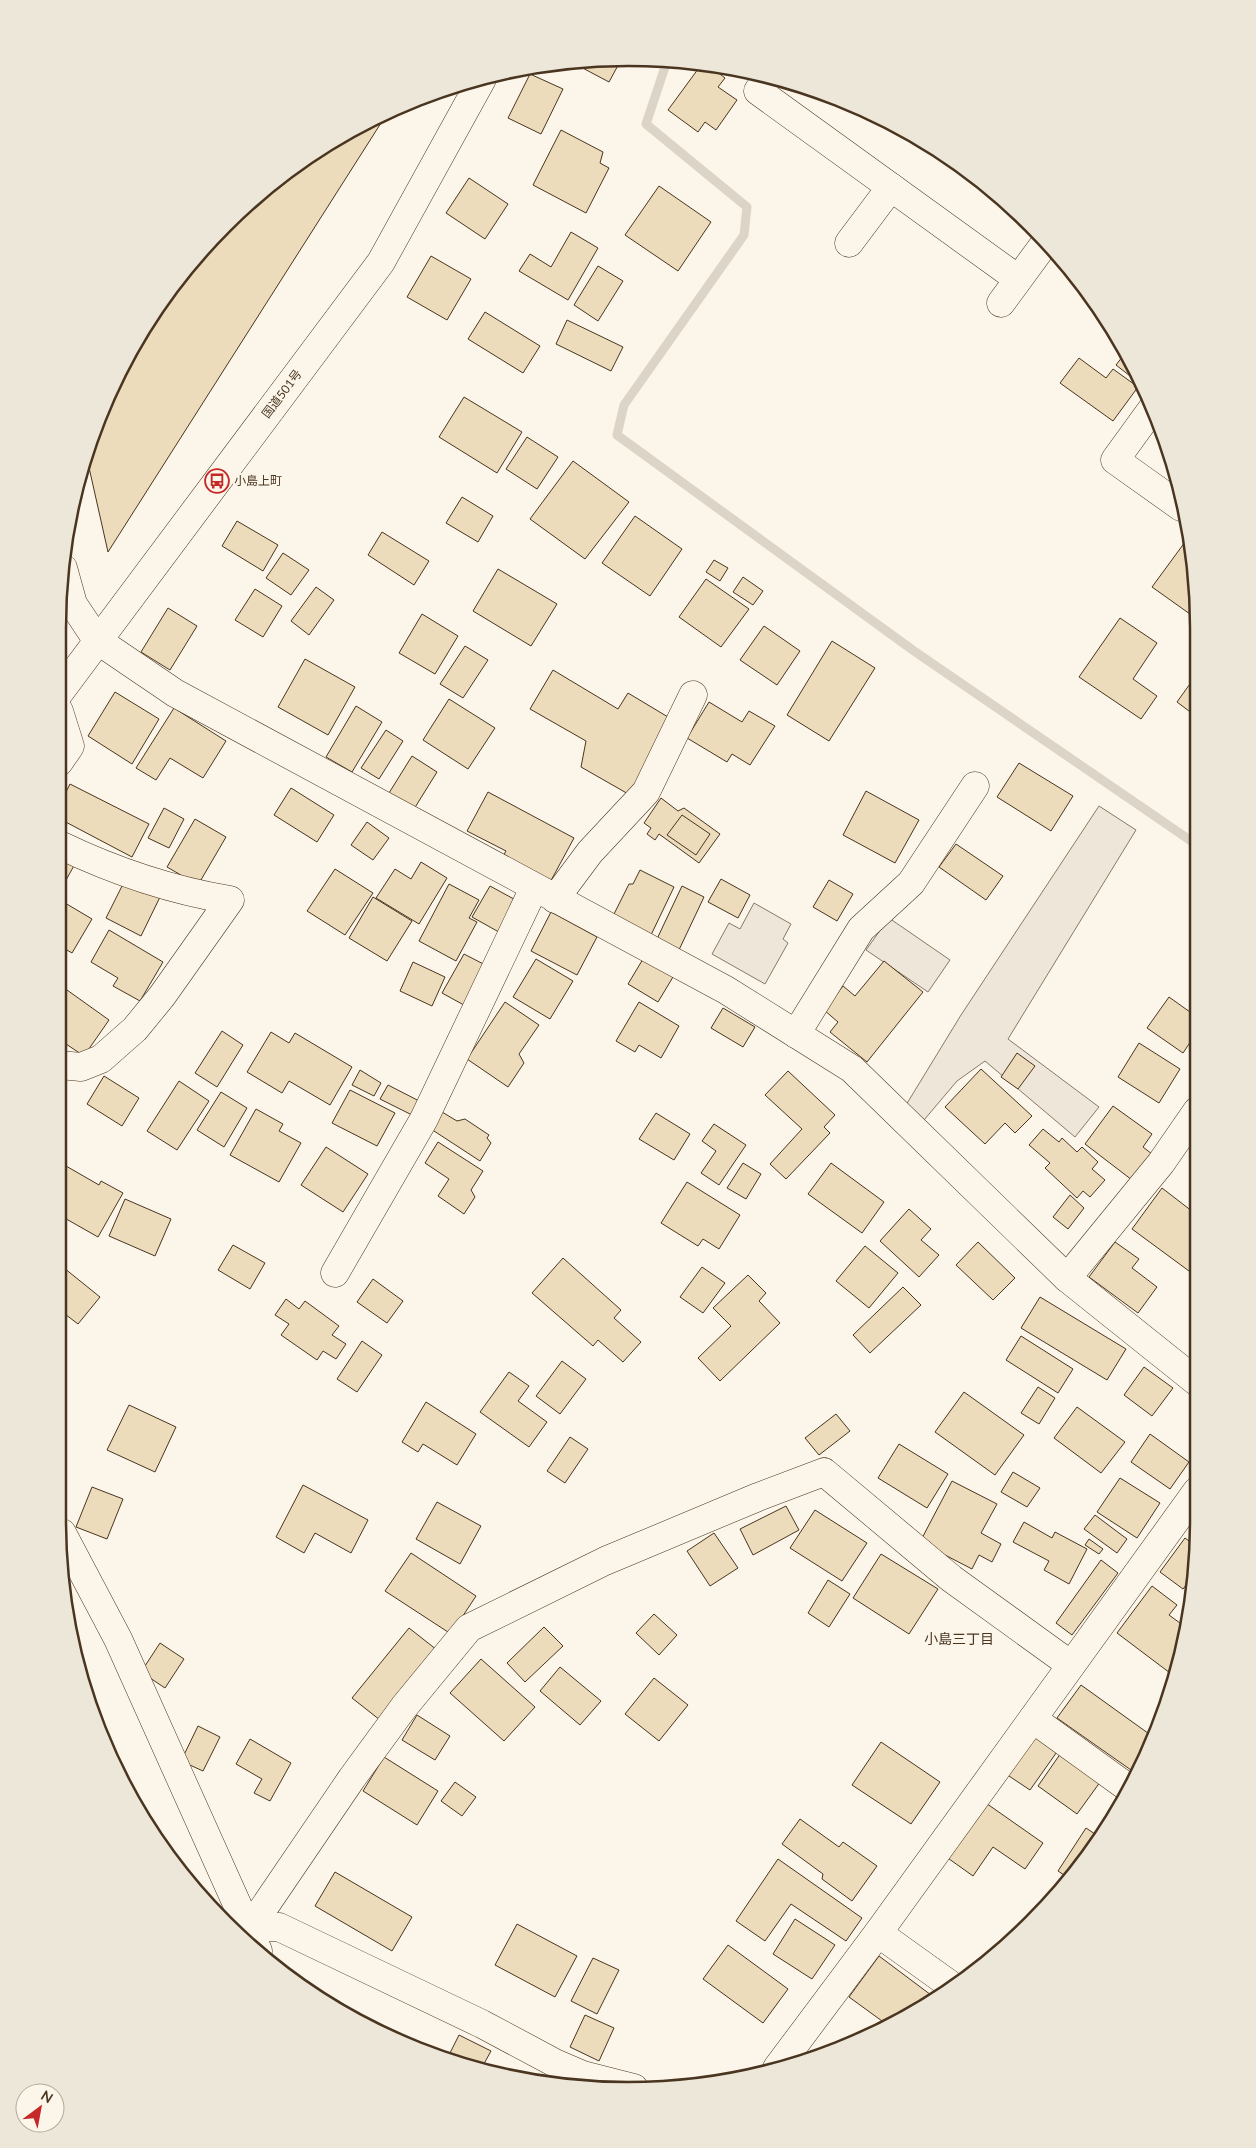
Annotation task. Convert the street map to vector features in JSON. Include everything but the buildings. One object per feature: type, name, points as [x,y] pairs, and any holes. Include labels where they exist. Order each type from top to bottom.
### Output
[{"type":"main road","points":[[764,83],[758,91],[1018,280]]},
{"type":"main road","name":"国道501号","points":[[66,683],[382,262],[478,87]]},
{"type":"main road","points":[[850,243],[890,187]]},
{"type":"main road","points":[[1001,303],[1041,248]]},
{"type":"main road","points":[[1148,415],[1115,460],[1176,503]]},
{"type":"main road","points":[[68,585],[73,604],[97,640],[175,693],[726,990],[852,1069],[1067,1278],[1190,1376]]},
{"type":"main road","points":[[335,1273],[424,1119],[544,893],[590,852],[646,792],[692,695]]},
{"type":"main road","points":[[66,733],[70,746],[66,752]]},
{"type":"main road","points":[[796,1034],[861,929],[911,883],[975,786]]},
{"type":"main road","points":[[66,848],[88,859],[144,880],[230,900],[168,988],[134,1029],[101,1059],[81,1067],[66,1066]]},
{"type":"main road","points":[[1067,1278],[1161,1163],[1190,1121]]},
{"type":"main road","points":[[254,1939],[352,1778],[404,1707],[469,1628],[605,1562],[758,1496],[824,1472],[952,1579],[1071,1665]]},
{"type":"main road","points":[[783,2060],[878,1933],[1190,1501]]},
{"type":"main road","points":[[67,1542],[118,1639],[253,1938]]},
{"type":"main road","points":[[70,1580],[118,1639]]},
{"type":"main road","points":[[1033,1719],[1123,1784]]},
{"type":"main road","points":[[255,1939],[279,1927],[482,2024],[555,2063],[583,2075],[608,2081]]},
{"type":"main road","points":[[878,1933],[947,1982]]},
{"type":"shaded area","points":[[1099,806],[1136,830],[1008,1039],[1099,1107],[1075,1137],[985,1061],[957,1081],[924,1120],[906,1105],[961,1015]]},
{"type":"shaded area","points":[[754,903],[791,924],[783,939],[788,943],[765,984],[712,954],[729,923],[740,929]]},
{"type":"shaded area","points":[[889,918],[950,960],[928,992],[866,950]]},
{"type":"waterway","points":[[665,67],[646,124],[747,207],[744,235],[624,405],[617,435],[914,651],[1190,840]]},
{"type":"place","name":"小島上町","points":[[217,481]]},
{"type":"district","name":"小島三丁目","points":[[959,1639]]}]
